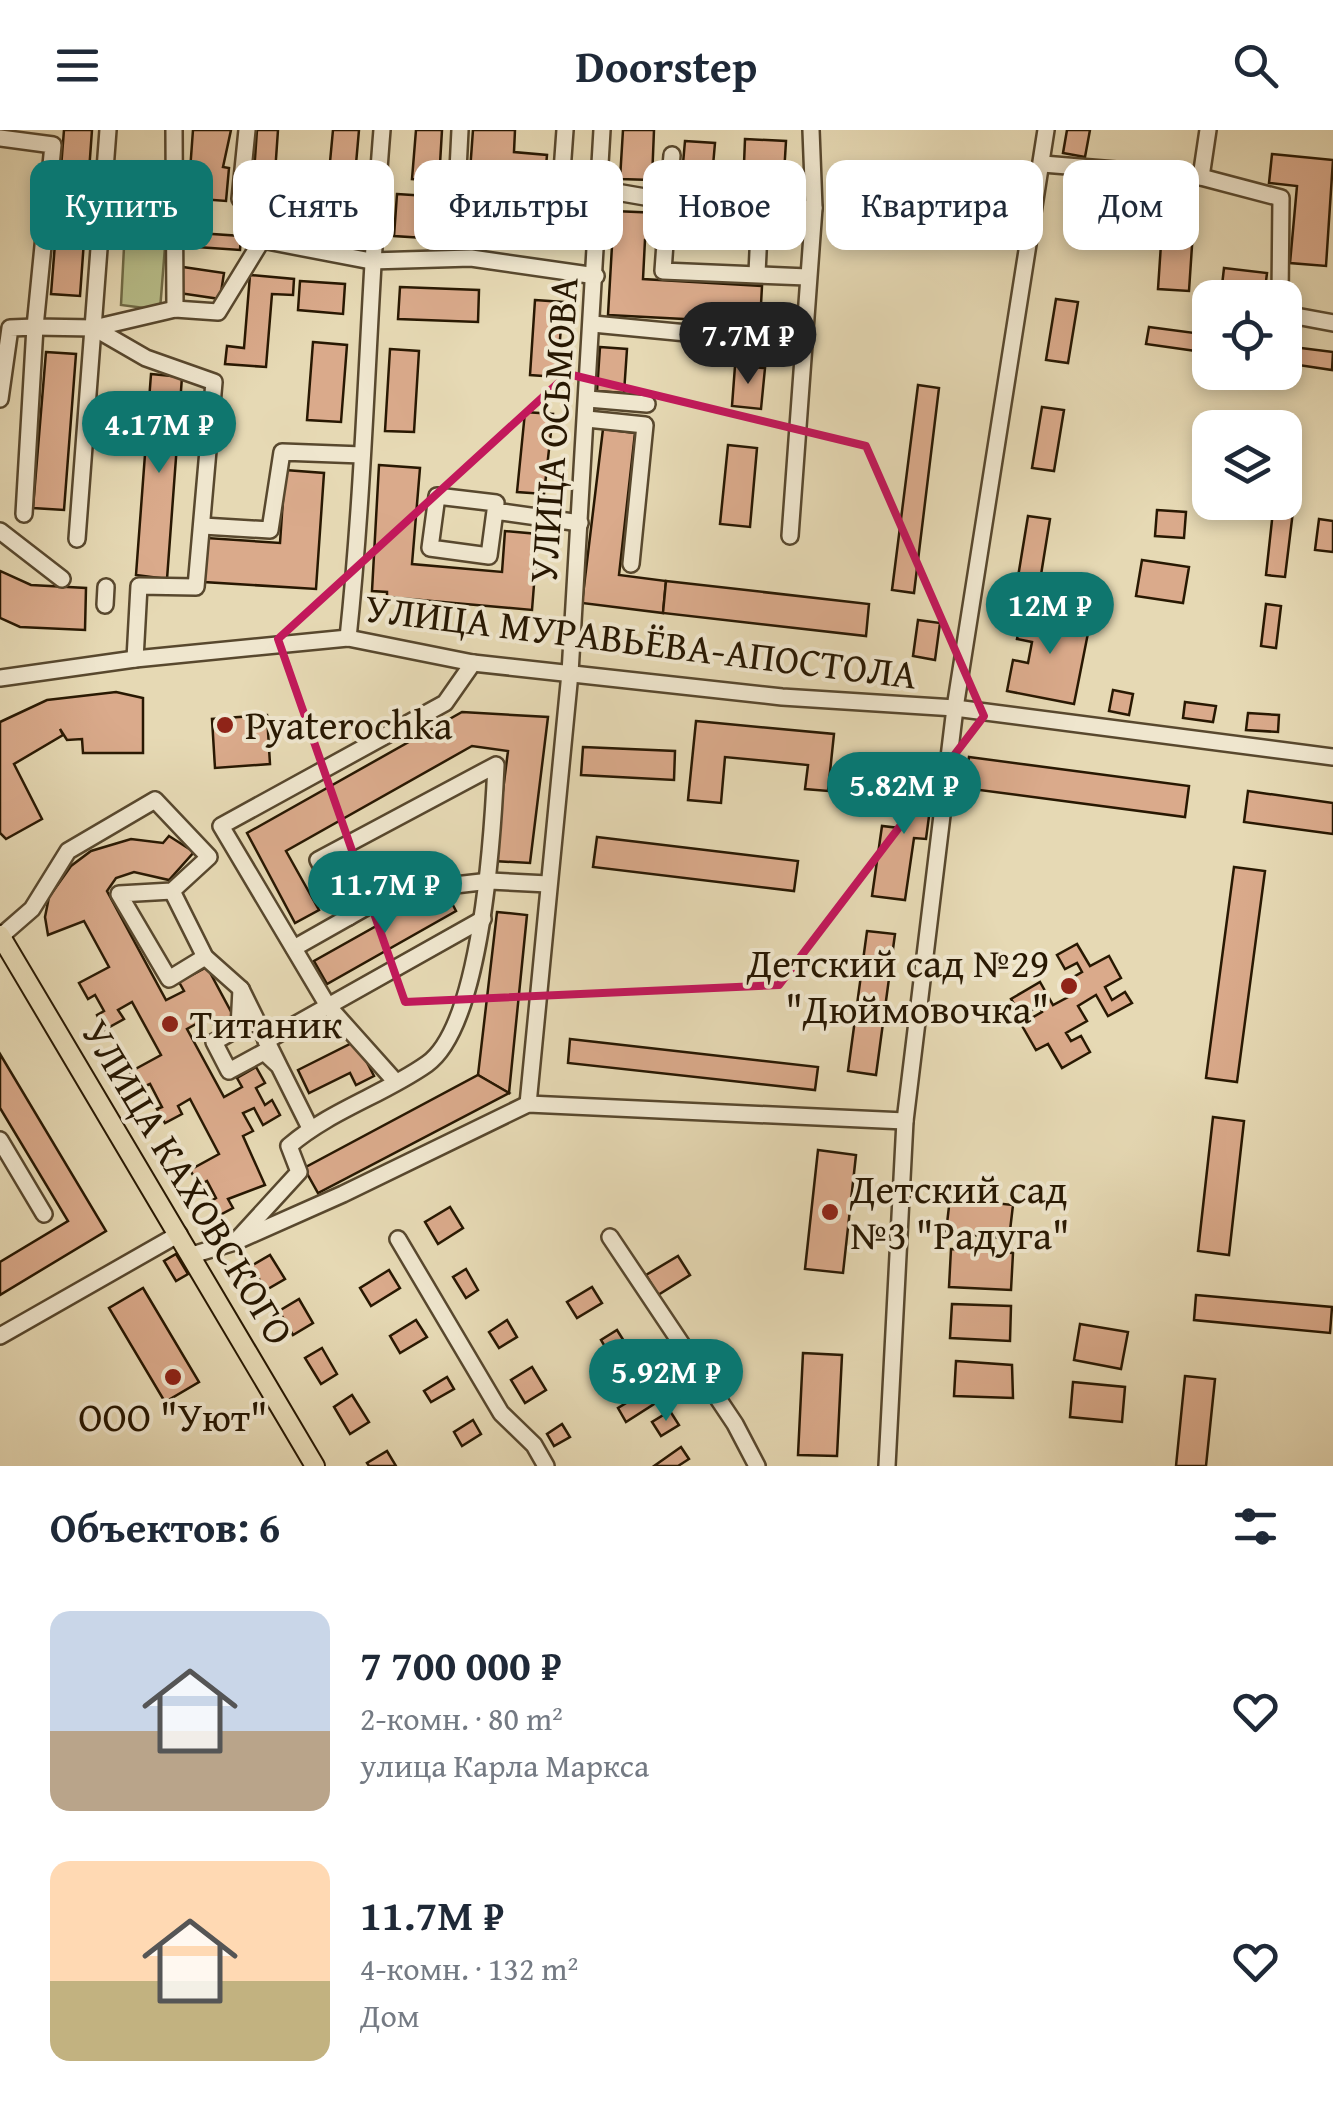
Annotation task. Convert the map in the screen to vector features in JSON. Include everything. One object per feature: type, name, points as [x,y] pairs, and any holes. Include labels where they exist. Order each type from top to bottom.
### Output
[{"type":"main road","name":"УЛИЦА КАХОВСКОГО","points":[[2,943],[315,1466]]},
{"type":"street","points":[[76,539],[108,130]]},
{"type":"street","points":[[174,130],[174,309]]},
{"type":"street","points":[[244,160],[247,130]]},
{"type":"street","points":[[348,638],[382,130]]},
{"type":"street","points":[[460,130],[457,190],[560,199],[564,130]]},
{"type":"street","name":"УЛИЦА ОСЬМОВА","points":[[600,160],[602,130]]},
{"type":"street","points":[[790,536],[814,208],[811,130]]},
{"type":"street","points":[[1046,130],[1043,164],[1201,177],[1281,198],[1280,280]]},
{"type":"street","points":[[1201,177],[1208,130]]},
{"type":"street","points":[[0,138],[54,138],[34,327],[24,514]]},
{"type":"street","points":[[672,155],[672,160]]},
{"type":"street","points":[[806,208],[814,208]]},
{"type":"street","points":[[0,400],[10,328],[94,328],[174,309],[218,312],[262,240],[371,261],[471,258],[596,276]]},
{"type":"street","name":"УЛИЦА ОСЬМОВА","points":[[528,1104],[570,673],[597,250]]},
{"type":"street","points":[[665,250],[663,271],[808,277]]},
{"type":"street","points":[[756,273],[757,250]]},
{"type":"street","points":[[888,1466],[905,1122],[955,708],[1029,250]]},
{"type":"street","points":[[1302,317],[1333,323]]},
{"type":"street","points":[[593,324],[802,344]]},
{"type":"street","points":[[94,328],[146,358],[214,382],[196,587],[138,586],[135,659]]},
{"type":"street","points":[[588,400],[646,404]]},
{"type":"street","points":[[587,419],[645,425],[631,564]]},
{"type":"street","points":[[203,526],[270,530],[282,452],[362,455]]},
{"type":"street","points":[[437,496],[496,503],[495,511],[489,556],[430,548],[437,496]]},
{"type":"street","points":[[495,511],[580,523]]},
{"type":"street","points":[[0,531],[62,579]]},
{"type":"street","points":[[105,605],[106,588]]},
{"type":"street","name":"УЛИЦА МУРАВЬЁВА-АПОСТОЛА","points":[[0,678],[135,659],[348,638],[473,663],[782,698],[955,708],[1333,757]]},
{"type":"street","points":[[394,1080],[328,1006],[221,826],[446,704],[473,663]]},
{"type":"street","points":[[235,1242],[299,1172],[290,1146],[310,1128],[430,1062],[453,1029],[490,881],[496,765],[318,860],[349,917]]},
{"type":"street","points":[[2,943],[32,909],[68,851],[172,791]]},
{"type":"street","points":[[154,800],[210,857],[172,892],[119,894],[170,979],[204,957]]},
{"type":"street","points":[[294,948],[393,892],[490,881],[548,884]]},
{"type":"street","points":[[172,892],[204,957],[241,989],[310,1128]]},
{"type":"street","points":[[266,1041],[482,919]]},
{"type":"street","points":[[241,989],[239,1028],[214,1042],[230,1071],[264,1052],[279,1066]]},
{"type":"street","points":[[192,1255],[235,1242],[528,1104],[905,1122]]},
{"type":"street","points":[[0,1140],[44,1214]]},
{"type":"street","points":[[0,1336],[179,1234]]},
{"type":"street","points":[[610,1237],[736,1424],[757,1466]]},
{"type":"street","points":[[398,1239],[501,1412],[534,1445],[546,1466]]},
{"type":"highlighted area","points":[[568,374],[866,446],[984,716],[779,985],[405,1002],[278,639]]},
{"type":"green space","points":[[124,250],[165,250],[160,310],[121,305]]},
{"type":"building","points":[[64,130],[92,130],[90,160],[62,160]]},
{"type":"building","points":[[193,130],[231,130],[223,167],[229,168],[226,201],[213,200],[213,160],[191,160]]},
{"type":"building","points":[[257,130],[278,130],[276,160],[255,160]]},
{"type":"building","points":[[333,130],[359,130],[356,160],[330,160]]},
{"type":"building","points":[[416,130],[442,130],[440,160],[414,160],[412,179]]},
{"type":"building","points":[[473,130],[515,130],[514,152],[547,155],[547,160],[471,160]]},
{"type":"building","points":[[623,130],[654,130],[653,160],[643,160],[643,180],[623,179]]},
{"type":"building","points":[[1067,130],[1090,130],[1085,157],[1063,153]]},
{"type":"building","points":[[745,139],[786,141],[785,160],[744,160]]},
{"type":"building","points":[[685,141],[715,143],[714,160],[683,160]]},
{"type":"building","points":[[1272,154],[1333,160],[1326,266],[1290,263],[1297,186],[1269,183]]},
{"type":"building","points":[[397,194],[414,195],[414,237],[394,236]]},
{"type":"building","points":[[623,211],[643,212],[643,279],[762,286],[760,323],[608,315],[612,250],[623,250]]},
{"type":"building","points":[[213,234],[233,235],[233,250],[213,248]]},
{"type":"building","points":[[54,250],[83,250],[80,296],[51,294]]},
{"type":"building","points":[[1161,250],[1192,250],[1189,291],[1158,289]]},
{"type":"building","points":[[183,267],[224,273],[220,299],[179,293]]},
{"type":"building","points":[[1224,268],[1267,273],[1266,280],[1223,280]]},
{"type":"building","points":[[250,275],[294,279],[293,295],[272,294],[266,367],[225,364],[227,346],[244,348]]},
{"type":"building","points":[[300,281],[345,284],[343,314],[298,310]]},
{"type":"building","points":[[400,287],[479,290],[478,322],[398,319]]},
{"type":"building","points":[[1056,299],[1078,302],[1068,363],[1046,360]]},
{"type":"building","points":[[535,300],[563,302],[557,377],[530,375]]},
{"type":"building","points":[[1149,327],[1192,333],[1192,350],[1146,344]]},
{"type":"building","points":[[313,342],[347,345],[341,422],[307,420]]},
{"type":"building","points":[[600,347],[627,349],[624,393],[597,391]]},
{"type":"building","points":[[1302,348],[1333,352],[1332,370],[1302,366]]},
{"type":"building","points":[[390,349],[419,351],[414,432],[385,431]]},
{"type":"building","points":[[46,352],[76,354],[64,510],[33,508]]},
{"type":"building","points":[[735,366],[765,368],[761,409],[732,406]]},
{"type":"building","points":[[151,374],[182,377],[167,579],[136,575]]},
{"type":"building","points":[[918,385],[939,388],[914,593],[892,590]]},
{"type":"building","points":[[1042,407],[1064,410],[1054,471],[1032,468]]},
{"type":"building","points":[[525,412],[553,414],[544,494],[517,492]]},
{"type":"building","points":[[603,429],[635,433],[619,575],[666,581],[663,613],[582,603]]},
{"type":"building","points":[[728,445],[757,448],[750,527],[720,524]]},
{"type":"building","points":[[379,465],[420,468],[412,564],[502,572],[505,531],[538,534],[532,610],[387,597],[387,592],[372,591]]},
{"type":"building","points":[[285,470],[324,473],[316,589],[204,582],[207,538],[280,543]]},
{"type":"building","points":[[1157,510],[1186,512],[1184,538],[1155,536]]},
{"type":"building","points":[[1028,516],[1050,519],[1040,581],[1018,577]]},
{"type":"building","points":[[1319,519],[1333,521],[1333,552],[1315,550]]},
{"type":"building","points":[[1272,520],[1292,520],[1285,577],[1266,575]]},
{"type":"building","points":[[1142,560],[1189,567],[1183,603],[1136,596]]},
{"type":"building","points":[[0,571],[31,585],[86,588],[85,630],[20,627],[0,618]]},
{"type":"building","points":[[666,581],[869,604],[866,636],[663,613]]},
{"type":"building","points":[[1266,604],[1281,606],[1276,648],[1261,646]]},
{"type":"building","points":[[1023,609],[1090,623],[1074,704],[1007,691],[1013,660],[1028,663],[1032,642],[1017,639]]},
{"type":"building","points":[[918,620],[940,623],[935,660],[913,656]]},
{"type":"building","points":[[1113,690],[1133,694],[1129,715],[1109,711]]},
{"type":"building","points":[[116,692],[143,698],[143,753],[83,753],[82,739],[67,740],[60,729],[63,735],[14,764],[42,819],[6,839],[0,833],[0,722],[47,700]]},
{"type":"building","points":[[1185,702],[1216,706],[1213,722],[1183,718]]},
{"type":"building","points":[[462,712],[548,717],[530,863],[494,861],[508,751],[472,746],[286,851],[319,910],[295,923],[247,833]]},
{"type":"building","points":[[1248,713],[1279,715],[1278,732],[1246,730]]},
{"type":"building","points":[[267,715],[270,764],[215,768],[212,719]]},
{"type":"building","points":[[696,721],[834,734],[828,791],[805,789],[808,765],[725,757],[721,803],[688,800]]},
{"type":"building","points":[[583,747],[675,751],[674,780],[581,775]]},
{"type":"building","points":[[969,757],[1189,786],[1185,817],[964,788]]},
{"type":"building","points":[[909,767],[935,771],[926,839],[914,838],[905,900],[872,896],[882,826],[900,828]]},
{"type":"building","points":[[1248,791],[1333,803],[1333,834],[1244,822]]},
{"type":"building","name":"Титаник","points":[[169,836],[194,852],[169,880],[134,872],[116,878],[107,891],[166,1000],[184,991],[179,982],[207,967],[235,1019],[216,1029],[209,1017],[187,1029],[224,1097],[242,1087],[237,1078],[256,1067],[265,1083],[256,1088],[265,1105],[272,1100],[280,1115],[263,1125],[254,1108],[243,1113],[253,1131],[243,1136],[265,1185],[228,1199],[233,1208],[216,1217],[208,1203],[216,1198],[207,1181],[199,1185],[190,1170],[219,1154],[190,1099],[178,1106],[182,1114],[165,1123],[150,1084],[139,1089],[130,1072],[161,1055],[132,1002],[118,1010],[124,1019],[104,1030],[97,1015],[104,1011],[95,995],[88,999],[79,983],[109,967],[84,921],[48,935],[45,917],[49,897],[71,866],[91,851],[131,839],[163,843]]},
{"type":"building","points":[[597,837],[798,861],[794,891],[593,867]]},
{"type":"building","points":[[1234,867],[1265,871],[1237,1082],[1206,1078]]},
{"type":"building","points":[[444,888],[456,911],[327,984],[314,961]]},
{"type":"building","points":[[497,912],[527,915],[509,1093],[478,1075]]},
{"type":"building","points":[[867,931],[895,934],[876,1075],[848,1071]]},
{"type":"building","points":[[1077,944],[1090,966],[1109,956],[1121,978],[1105,987],[1112,1000],[1125,992],[1132,1003],[1108,1016],[1096,995],[1078,1006],[1087,1021],[1066,1033],[1071,1041],[1081,1036],[1090,1052],[1062,1068],[1048,1044],[1036,1050],[1021,1024],[1042,1012],[1039,1006],[1021,1016],[1011,999],[1040,982],[1053,1005],[1070,996],[1063,983],[1082,972],[1077,963],[1065,969],[1057,955]]},
{"type":"building","points":[[570,1039],[818,1067],[815,1090],[568,1063]]},
{"type":"building","points":[[356,1041],[374,1076],[356,1085],[350,1073],[309,1093],[298,1070]]},
{"type":"building","points":[[0,1054],[106,1231],[0,1295],[0,1262],[68,1221],[0,1108]]},
{"type":"building","points":[[478,1075],[509,1093],[318,1193],[304,1168]]},
{"type":"building","points":[[1213,1117],[1244,1121],[1229,1255],[1198,1251]]},
{"type":"building","name":"Детский сад №3 \"Радуга\"","points":[[818,1150],[856,1155],[843,1273],[805,1269]]},
{"type":"building","points":[[950,1198],[1013,1205],[1009,1239],[946,1232]]},
{"type":"building","points":[[450,1207],[463,1228],[438,1244],[425,1222]]},
{"type":"building","points":[[951,1249],[1013,1253],[1011,1290],[949,1287]]},
{"type":"building","points":[[176,1254],[188,1274],[176,1281],[164,1261]]},
{"type":"building","points":[[270,1255],[285,1279],[266,1290],[251,1266]]},
{"type":"building","points":[[678,1256],[690,1275],[658,1295],[646,1275]]},
{"type":"building","points":[[466,1269],[478,1290],[466,1298],[453,1277]]},
{"type":"building","points":[[389,1270],[400,1288],[371,1306],[360,1288]]},
{"type":"building","points":[[592,1287],[602,1303],[577,1318],[567,1302]]},
{"type":"building","points":[[143,1288],[199,1382],[165,1402],[109,1308]]},
{"type":"building","points":[[1196,1295],[1332,1307],[1330,1333],[1194,1320]]},
{"type":"building","points":[[299,1299],[313,1323],[293,1335],[279,1311]]},
{"type":"building","points":[[952,1304],[1011,1306],[1010,1341],[950,1338]]},
{"type":"building","points":[[416,1320],[427,1337],[400,1353],[390,1336]]},
{"type":"building","points":[[507,1320],[517,1337],[499,1348],[489,1332]]},
{"type":"building","points":[[1080,1324],[1128,1332],[1121,1369],[1074,1360]]},
{"type":"building","points":[[617,1330],[634,1357],[617,1367],[601,1340]]},
{"type":"building","points":[[322,1348],[337,1374],[321,1384],[305,1358]]},
{"type":"building","points":[[803,1353],[842,1355],[837,1456],[798,1455]]},
{"type":"building","points":[[956,1361],[1012,1365],[1013,1398],[954,1396]]},
{"type":"building","points":[[532,1367],[546,1390],[525,1403],[511,1380]]},
{"type":"building","points":[[1185,1376],[1215,1379],[1206,1466],[1176,1466]]},
{"type":"building","points":[[447,1377],[454,1389],[431,1402],[424,1391]]},
{"type":"building","points":[[1073,1382],[1125,1387],[1122,1422],[1070,1417]]},
{"type":"building","points":[[646,1391],[654,1404],[626,1422],[618,1408]]},
{"type":"building","points":[[352,1395],[369,1422],[350,1434],[334,1407]]},
{"type":"building","points":[[670,1411],[679,1425],[661,1436],[652,1422]]},
{"type":"building","points":[[473,1420],[481,1434],[462,1446],[454,1432]]},
{"type":"building","points":[[562,1424],[570,1437],[554,1446],[547,1434]]},
{"type":"building","points":[[681,1447],[689,1459],[678,1466],[654,1466]]},
{"type":"building","points":[[387,1451],[396,1466],[369,1466],[367,1463]]},
{"type":"place","name":"Pyaterochka","points":[[225,725]]},
{"type":"place","name":"Детский сад №29 \"Дюймовочка\"","points":[[1069,986]]},
{"type":"place","name":"Титаник","points":[[170,1024]]},
{"type":"place","name":"Детский сад №3 \"Радуга\"","points":[[830,1212]]},
{"type":"place","name":"ООО \"Уют\"","points":[[173,1377]]}]
